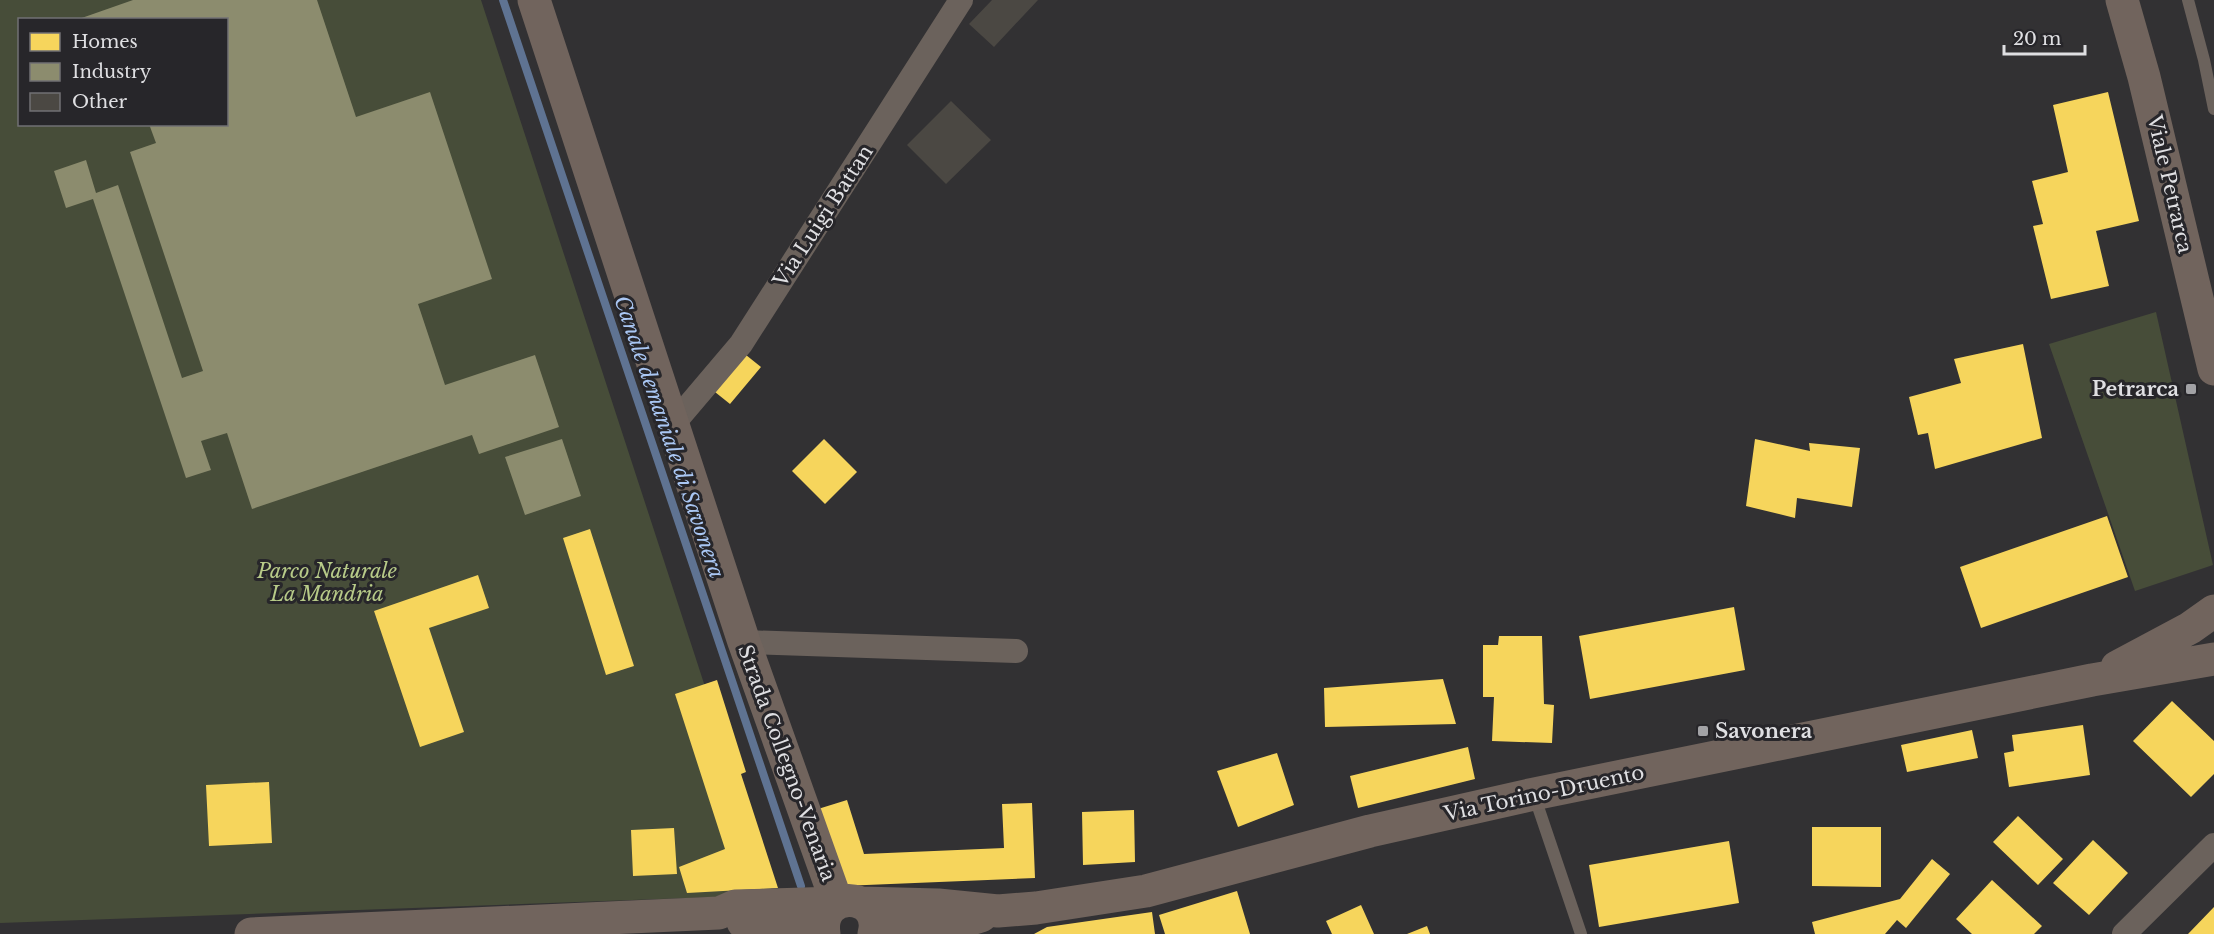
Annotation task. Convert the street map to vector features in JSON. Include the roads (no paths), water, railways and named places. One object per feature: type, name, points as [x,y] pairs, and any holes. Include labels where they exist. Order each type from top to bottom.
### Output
[{"type":"street","name":"Strada Collegno-Venaria","points":[[534,0],[741,632],[849,903],[873,914],[874,934]]},
{"type":"street","name":"Via Luigi Battan","points":[[674,423],[741,344],[961,0]]},
{"type":"street","name":"Viale Petrarca","points":[[2122,0],[2205,295],[2214,369]]},
{"type":"street","name":"Via Torino-Druento","points":[[2092,680],[2190,628],[2214,611]]},
{"type":"street","points":[[741,632],[1016,651]]},
{"type":"street","name":"Via Torino-Druento","points":[[251,934],[719,913],[735,906],[849,903],[938,905],[998,911],[1036,908],[1146,891],[1370,831],[1534,794],[2092,680],[2214,659]]},
{"type":"street","points":[[2124,934],[2214,845]]},
{"type":"street","points":[[824,934],[823,924],[830,908],[849,903]]},
{"type":"street","name":"Via Torino-Druento","points":[[900,934],[940,928],[998,911]]},
{"type":"street","name":"Via Torino-Druento","points":[[719,913],[734,921],[778,925],[808,934]]},
{"type":"lane","points":[[2188,0],[2214,109]]},
{"type":"lane","points":[[1534,794],[1581,934]]},
{"type":"waterway","name":"Canale demaniale di Savonera","points":[[503,0],[801,886]]},
{"type":"place","name":"Petrarca","points":[[2191,389]]},
{"type":"place","name":"Savonera","points":[[1703,731]]},
{"type":"park label","name":"Parco Naturale La Mandria","points":[[327,582]]}]
